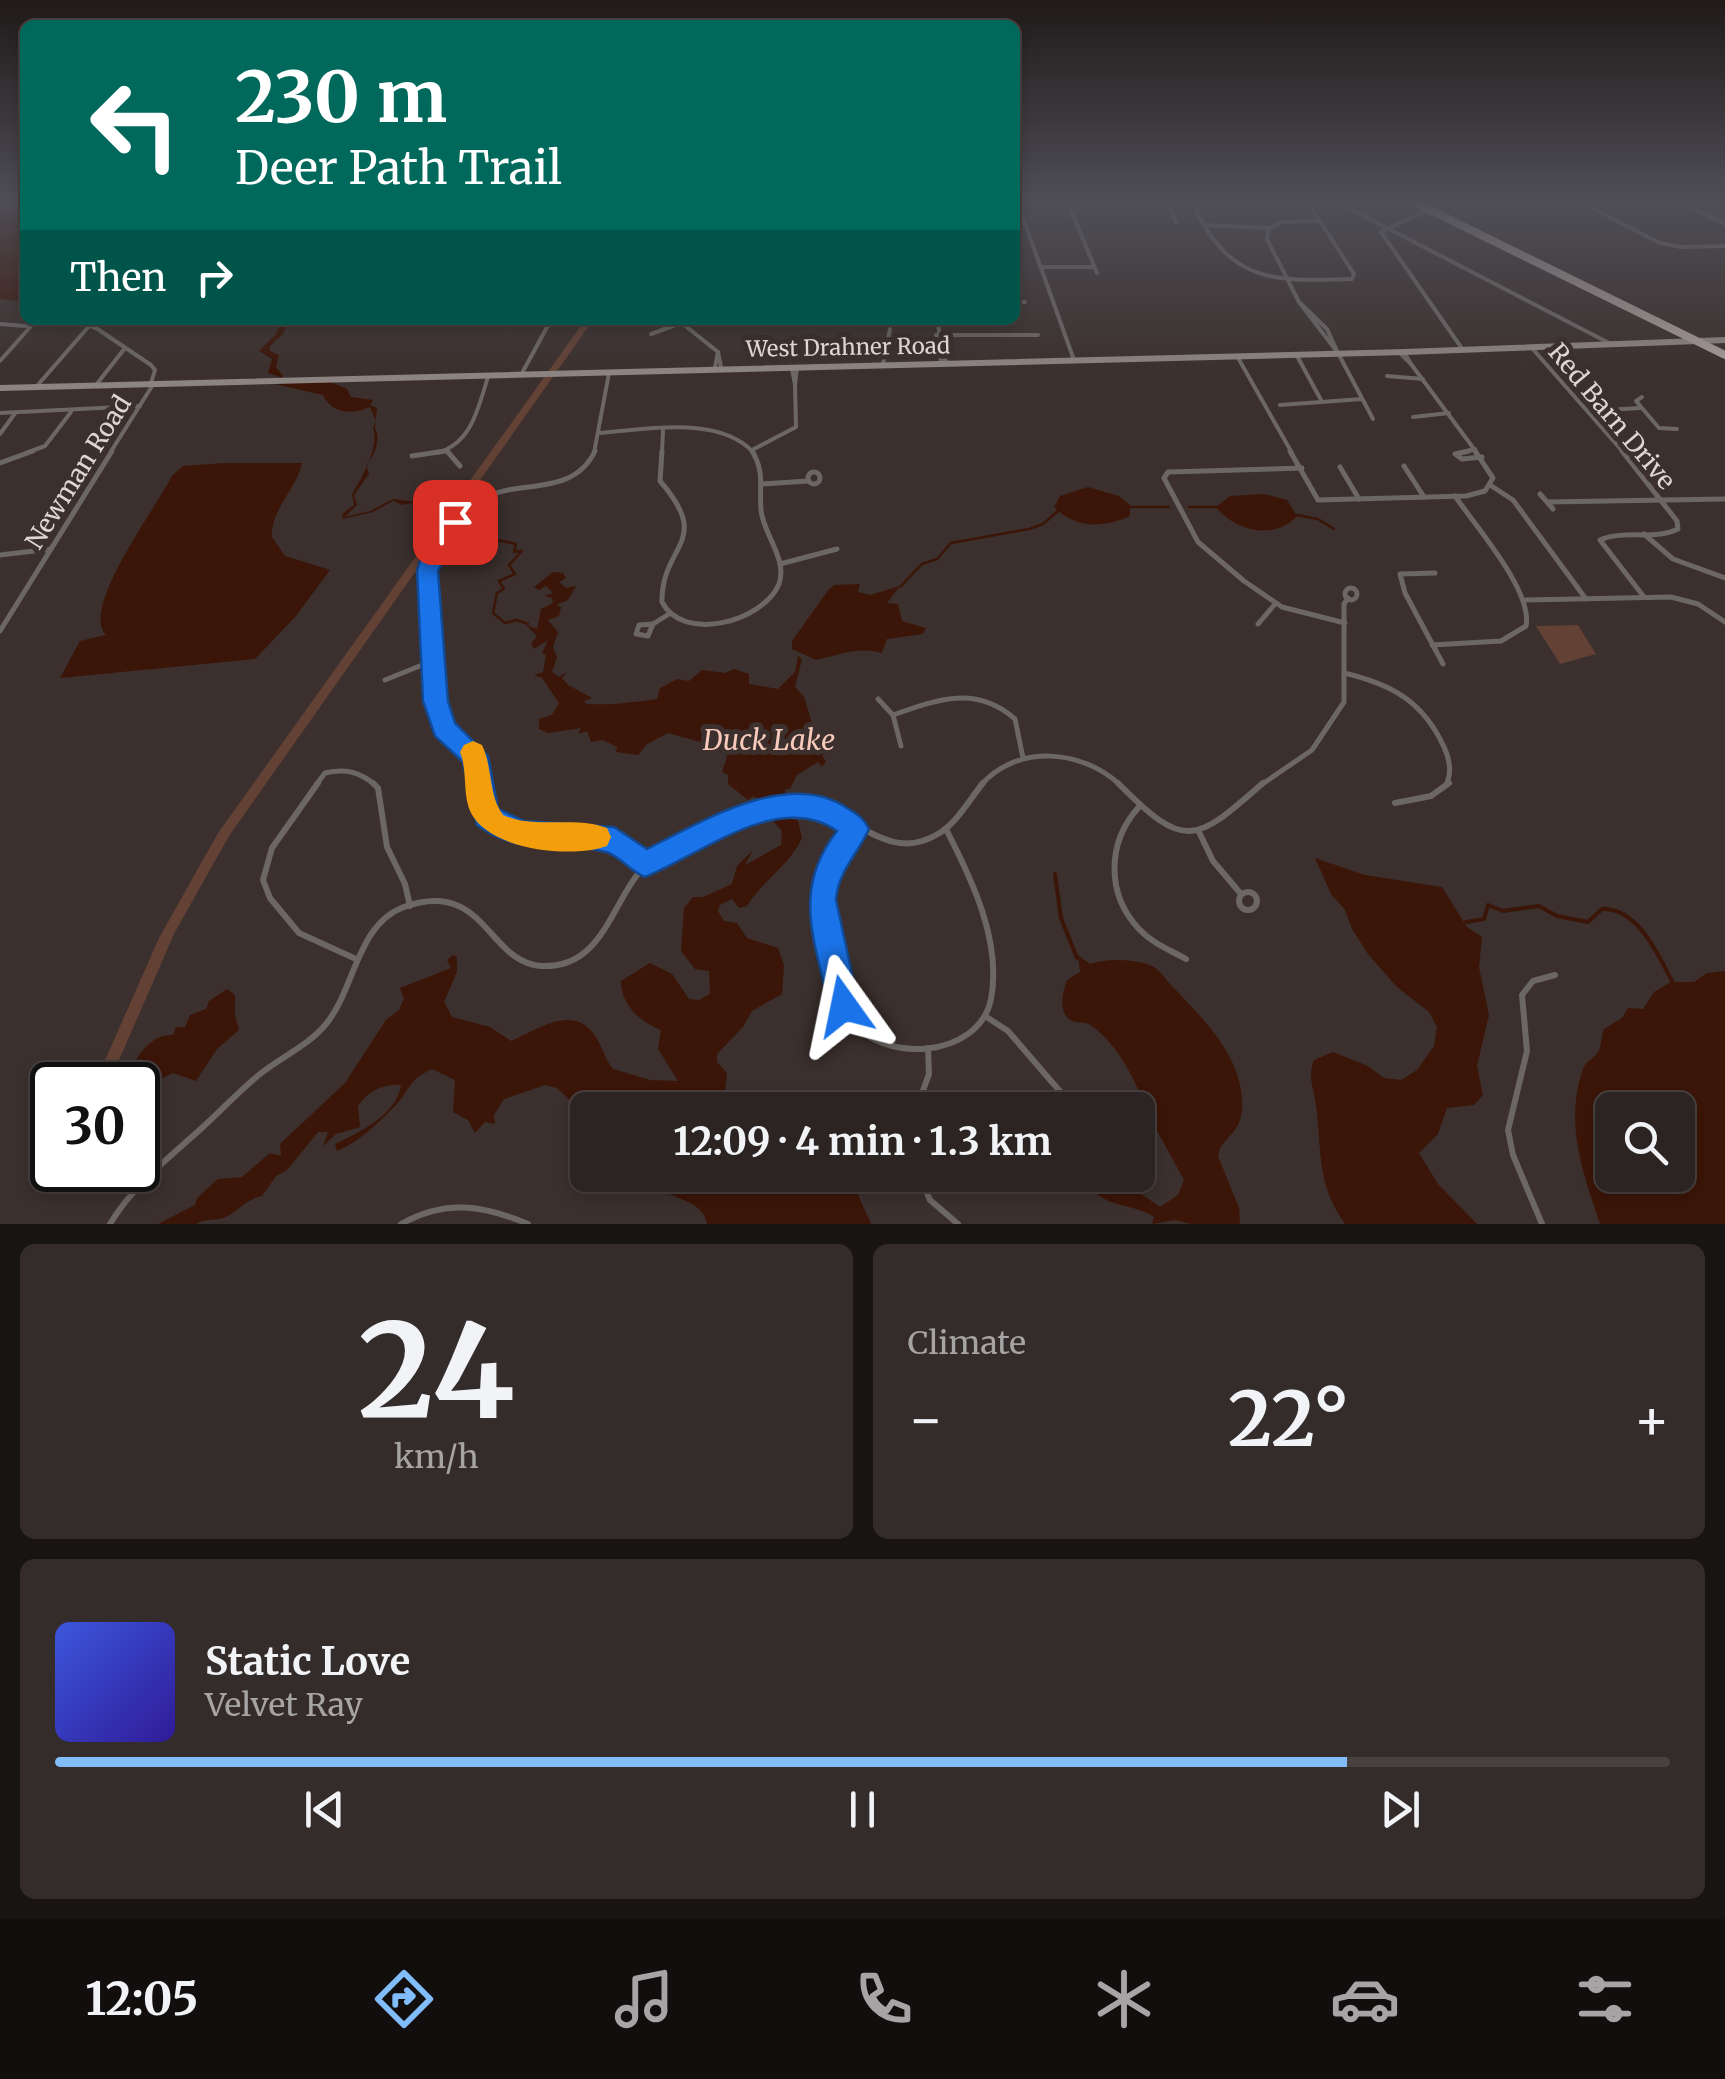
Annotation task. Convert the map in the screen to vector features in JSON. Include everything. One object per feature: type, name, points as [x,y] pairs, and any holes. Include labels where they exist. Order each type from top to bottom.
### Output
[{"type":"main road","points":[[1530,258],[1725,354]]},
{"type":"street","points":[[1037,258],[1074,360]]},
{"type":"street","points":[[1040,267],[1095,270],[1090,258]]},
{"type":"street","points":[[1228,258],[1258,276],[1285,280],[1354,276],[1343,258]]},
{"type":"street","points":[[1276,258],[1299,302],[1326,332],[1373,419]]},
{"type":"street","points":[[1400,258],[1463,350]]},
{"type":"street","points":[[1445,258],[1611,344]]},
{"type":"street","points":[[1020,302],[1024,302]]},
{"type":"street","points":[[0,361],[32,325]]},
{"type":"street","points":[[36,386],[90,325],[154,368],[152,383]]},
{"type":"street","points":[[522,373],[547,325]]},
{"type":"street","points":[[651,334],[673,325]]},
{"type":"street","points":[[684,325],[718,352],[718,367]]},
{"type":"street","points":[[937,325],[943,362]]},
{"type":"street","points":[[883,364],[890,329]]},
{"type":"street","points":[[936,334],[1038,335]]},
{"type":"street","name":"West Drahner Road","points":[[0,388],[1402,352],[1725,340]]},
{"type":"street","points":[[96,385],[125,347]]},
{"type":"street","name":"Red Barn Drive","points":[[1531,347],[1662,499],[1678,529],[1670,534],[1611,535],[1600,540],[1644,598]]},
{"type":"street","points":[[1237,356],[1318,500],[1478,494],[1490,485],[1492,472],[1402,352]]},
{"type":"street","points":[[1296,354],[1321,400]]},
{"type":"street","points":[[752,450],[796,427],[794,366]]},
{"type":"street","points":[[609,370],[590,461],[573,477],[542,487],[494,493],[469,506],[428,565],[432,661],[440,720],[448,734],[475,756],[482,807],[494,824],[533,835],[606,838],[624,846],[645,864]]},
{"type":"street","points":[[412,456],[446,450],[471,430],[481,409],[489,374]]},
{"type":"street","points":[[1387,376],[1423,379]]},
{"type":"street","name":"Newman Road","points":[[0,630],[152,383]]},
{"type":"street","points":[[1642,397],[1636,401],[1640,408],[1660,428],[1678,429]]},
{"type":"street","points":[[1280,405],[1362,399]]},
{"type":"street","points":[[0,413],[140,406]]},
{"type":"street","points":[[1588,411],[1640,408]]},
{"type":"street","points":[[0,464],[45,446],[72,410]]},
{"type":"street","points":[[0,434],[16,412]]},
{"type":"street","points":[[1413,417],[1449,414]]},
{"type":"street","points":[[598,432],[663,430],[716,431],[752,450],[759,459],[760,513],[780,564],[780,580],[773,594],[725,623],[693,625],[669,614],[662,602],[662,588],[686,532],[681,506],[660,481],[663,430]]},
{"type":"street","points":[[1475,449],[1455,454],[1462,459],[1482,458]]},
{"type":"street","points":[[446,450],[460,466]]},
{"type":"street","points":[[1404,466],[1424,497]]},
{"type":"street","points":[[1340,467],[1359,499]]},
{"type":"street","points":[[1302,468],[1168,472],[1164,476],[1198,542],[1275,604],[1345,623]]},
{"type":"street","points":[[762,484],[808,481]]},
{"type":"street","points":[[1490,485],[1513,500],[1586,598]]},
{"type":"street","points":[[1540,494],[1553,509]]},
{"type":"street","points":[[1432,645],[1508,640],[1526,628],[1530,610],[1454,496]]},
{"type":"street","points":[[1548,502],[1725,499]]},
{"type":"street","points":[[1644,534],[1673,559],[1725,578]]},
{"type":"street","points":[[0,554],[51,549]]},
{"type":"street","points":[[780,564],[837,549]]},
{"type":"street","points":[[1435,573],[1400,574],[1404,592],[1443,664]]},
{"type":"street","points":[[110,1224],[140,1182],[256,1077],[308,1042],[328,1022],[374,928],[410,906],[442,902],[463,908],[488,924],[506,952],[519,961],[552,966],[570,961],[596,943],[645,864],[734,818],[790,807],[823,809],[880,841],[904,844],[947,830],[992,772],[1022,758],[1094,765],[1114,778],[1138,808],[1160,824],[1198,830],[1221,820],[1278,770],[1315,746],[1344,702],[1344,604],[1348,598]]},
{"type":"street","points":[[1526,600],[1685,600],[1725,622]]},
{"type":"street","points":[[1258,624],[1275,604]]},
{"type":"street","points":[[653,624],[669,614]]},
{"type":"street","points":[[385,680],[432,661]]},
{"type":"street","points":[[1344,673],[1390,685],[1416,702],[1429,717],[1450,760],[1449,783],[1440,793],[1426,800],[1395,802]]},
{"type":"street","points":[[894,715],[954,696],[990,700],[1015,720],[1022,758]]},
{"type":"street","points":[[878,699],[894,715],[901,746]]},
{"type":"street","points":[[356,959],[299,933],[270,898],[264,880],[272,848],[325,774],[339,770],[356,773],[378,788],[386,848],[405,884],[410,906]]},
{"type":"street","points":[[1138,808],[1120,828],[1114,848],[1124,907],[1141,930],[1186,959]]},
{"type":"street","points":[[856,829],[839,850],[822,888],[844,1006],[868,1036],[892,1046],[928,1048],[949,1046],[972,1036],[988,1018],[994,985],[981,904],[947,830]]},
{"type":"street","points":[[1198,830],[1214,860],[1241,894]]},
{"type":"street","points":[[1542,1224],[1513,1155],[1508,1130],[1527,1051],[1522,995],[1528,984],[1555,975]]},
{"type":"street","points":[[988,1018],[1008,1031],[1061,1092]]},
{"type":"street","points":[[922,1092],[929,1074],[928,1048]]},
{"type":"street","points":[[926,1192],[958,1224]]},
{"type":"street","points":[[401,1224],[440,1204],[474,1208],[528,1224]]},
{"type":"shaded area","points":[[581,325],[589,325],[229,836],[175,932],[118,1062],[104,1062],[159,938],[218,833]]},
{"type":"shaded area","points":[[1578,625],[1596,654],[1560,664],[1536,626]]},
{"type":"water","points":[[0,258],[20,258],[20,301],[0,299]]},
{"type":"water","points":[[280,325],[287,325],[270,346],[270,351],[279,355],[276,367],[283,376],[279,382],[328,381],[347,389],[351,397],[373,400],[370,405],[377,408],[376,420],[370,407],[343,411],[323,395],[275,384],[280,377],[268,373],[272,359],[259,351]]},
{"type":"water","points":[[376,422],[377,442],[369,462],[373,428]]},
{"type":"water","points":[[302,463],[275,517],[272,537],[285,556],[330,570],[296,616],[255,659],[60,678],[80,641],[106,635],[101,622],[111,582],[172,476],[183,466]]},
{"type":"water","points":[[367,467],[369,474],[354,495],[357,505],[345,517],[370,511],[393,499],[415,502],[416,512],[424,499],[436,508],[447,504],[448,511],[442,511],[445,505],[435,511],[425,501],[415,515],[412,503],[402,505],[393,501],[373,512],[343,519],[342,514],[354,505],[352,494]]},
{"type":"water","points":[[1088,487],[1119,496],[1130,505],[1130,516],[1110,523],[1080,523],[1054,507],[1060,496]]},
{"type":"water","points":[[1264,494],[1287,500],[1297,516],[1277,529],[1255,530],[1233,522],[1216,507],[1230,496]]},
{"type":"water","name":"Duck Lake","points":[[553,572],[563,573],[566,578],[559,582],[566,588],[576,586],[568,600],[556,605],[561,607],[559,616],[548,620],[558,632],[552,672],[559,677],[567,672],[562,678],[568,685],[592,698],[584,701],[586,704],[657,699],[660,688],[677,679],[689,681],[702,670],[725,673],[734,669],[749,674],[749,684],[778,689],[795,672],[798,656],[802,659],[795,687],[804,697],[812,723],[828,748],[822,756],[826,761],[822,767],[818,762],[797,775],[790,789],[786,789],[778,812],[798,821],[802,838],[790,857],[747,906],[739,908],[732,899],[720,905],[718,911],[724,921],[737,923],[747,938],[778,948],[784,965],[782,994],[752,1011],[743,1027],[717,1054],[717,1062],[727,1073],[725,1092],[570,1092],[570,1101],[557,1088],[545,1085],[504,1099],[494,1115],[495,1124],[485,1122],[475,1133],[468,1120],[453,1112],[455,1080],[432,1069],[413,1082],[394,1107],[367,1132],[337,1151],[335,1144],[384,1114],[401,1085],[372,1092],[358,1106],[360,1127],[336,1134],[323,1146],[328,1132],[318,1132],[262,1196],[228,1216],[196,1224],[158,1224],[195,1205],[197,1198],[218,1179],[242,1177],[270,1153],[281,1156],[280,1144],[345,1083],[386,1020],[399,1010],[404,999],[400,988],[451,968],[447,960],[453,955],[457,957],[457,972],[444,1002],[452,1017],[490,1027],[511,1041],[553,1022],[574,1021],[593,1033],[613,1069],[650,1080],[678,1081],[658,1049],[661,1030],[633,1012],[624,998],[621,981],[650,963],[672,974],[689,999],[699,1000],[710,994],[709,971],[695,969],[681,951],[684,908],[693,897],[703,897],[732,884],[737,866],[753,850],[745,865],[781,845],[782,831],[758,804],[765,803],[753,796],[748,800],[728,784],[728,775],[722,772],[727,757],[717,741],[708,744],[668,733],[647,744],[638,755],[616,752],[617,747],[603,740],[591,742],[587,731],[578,734],[581,728],[548,733],[539,729],[539,719],[552,715],[559,703],[542,678],[534,675],[543,672],[546,655],[542,653],[548,640],[534,649],[531,644],[537,636],[526,625],[537,629],[541,609],[553,603],[552,598],[544,596],[553,593],[546,586],[539,590],[534,587]]},
{"type":"water","points":[[860,584],[858,592],[870,595],[900,586],[887,603],[898,604],[902,621],[926,628],[923,634],[887,639],[882,653],[856,651],[816,660],[792,649],[792,641],[829,589]]},
{"type":"water","points":[[1315,858],[1365,875],[1442,887],[1467,927],[1482,937],[1479,967],[1489,1015],[1477,1066],[1483,1095],[1474,1105],[1447,1108],[1438,1134],[1419,1153],[1438,1184],[1477,1224],[1345,1224],[1329,1195],[1311,1077],[1314,1060],[1333,1052],[1368,1066],[1384,1078],[1401,1080],[1417,1070],[1434,1046],[1437,1027],[1429,1012],[1397,987],[1368,954],[1345,910],[1331,894]]},
{"type":"water","points":[[1078,955],[1090,964],[1119,960],[1154,967],[1220,1041],[1237,1073],[1241,1091],[1241,1118],[1218,1156],[1239,1208],[1240,1224],[1191,1224],[1175,1220],[1152,1224],[1154,1217],[1096,1192],[1138,1192],[1160,1207],[1178,1195],[1184,1180],[1155,1127],[1155,1092],[1139,1092],[1128,1069],[1101,1033],[1066,1015],[1062,1006],[1067,980],[1080,972]]},
{"type":"water","points":[[1725,971],[1725,1224],[1600,1224],[1578,1148],[1575,1109],[1583,1069],[1598,1052],[1604,1029],[1622,1018],[1628,1008],[1643,1009],[1654,992],[1671,982],[1694,982],[1707,973]]},
{"type":"water","points":[[227,989],[235,995],[239,1030],[217,1049],[196,1081],[173,1073],[160,1079],[160,1062],[136,1060],[155,1040],[173,1035],[176,1027],[185,1027],[190,1015],[206,1009],[209,1001]]},
{"type":"water","points":[[666,1192],[858,1192],[871,1224],[707,1224],[700,1210]]},
{"type":"waterway","points":[[1131,507],[1169,507]]},
{"type":"waterway","points":[[1189,507],[1216,507]]},
{"type":"waterway","points":[[900,587],[922,564],[937,559],[951,543],[1029,529],[1043,524],[1058,511]]},
{"type":"waterway","points":[[1297,515],[1318,519],[1334,529]]},
{"type":"waterway","points":[[492,539],[516,544],[514,552],[522,551],[509,565],[515,574],[499,581],[504,589],[497,593],[493,613],[505,623],[517,620],[528,624]]},
{"type":"waterway","points":[[1055,874],[1061,918],[1077,958]]},
{"type":"waterway","points":[[1466,922],[1484,919],[1488,905],[1503,911],[1539,906],[1557,916],[1588,922],[1602,909],[1615,911],[1645,934],[1672,981]]},
{"type":"slow traffic","points":[[473,752],[482,807],[494,824],[505,830],[556,838],[597,837]]},
{"type":"route","points":[[455,522],[430,560],[428,571],[436,701],[444,729],[475,756],[486,816],[505,830],[524,834],[614,840],[645,864],[743,814],[806,805],[831,812],[856,829],[839,850],[822,888],[844,1006]]}]
